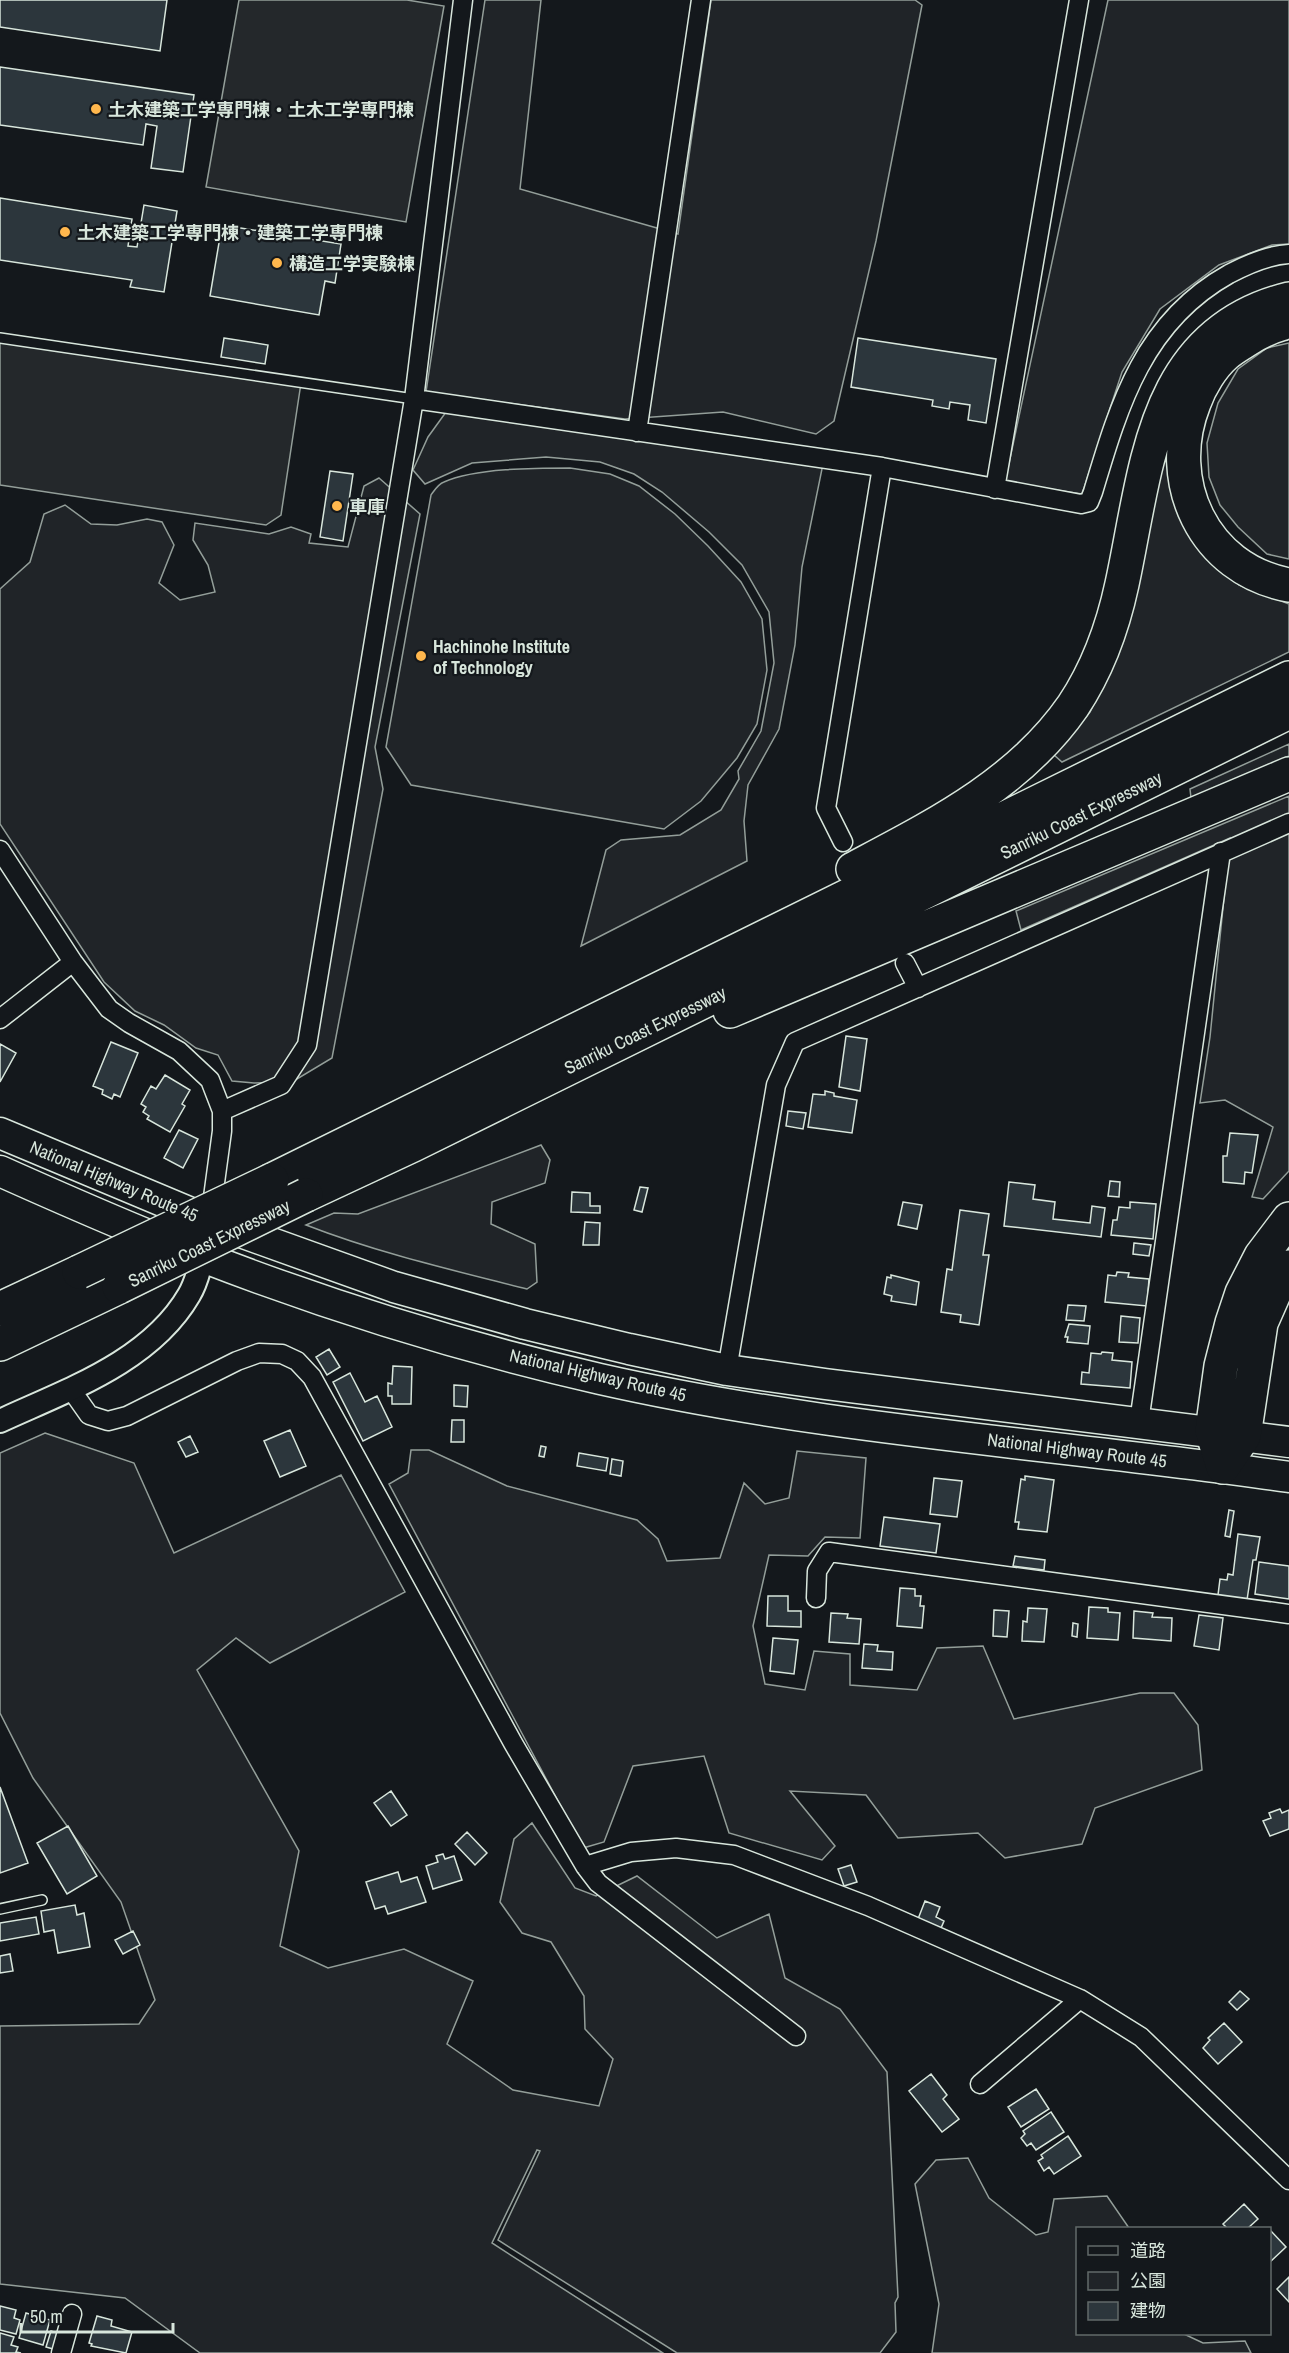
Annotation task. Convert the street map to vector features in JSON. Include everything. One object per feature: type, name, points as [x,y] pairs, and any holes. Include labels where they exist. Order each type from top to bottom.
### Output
[{"type":"highway","points":[[584,1025],[739,930],[961,809],[1016,770],[1047,739],[1073,705],[1094,668],[1109,629],[1122,585],[1145,464],[1156,427],[1175,387],[1193,358],[1223,328],[1260,307],[1289,299]]},
{"type":"highway","points":[[1289,322],[1265,328],[1225,354],[1200,387],[1186,421],[1183,455],[1184,479],[1200,524],[1218,548],[1244,569],[1272,582],[1289,585]]},
{"type":"highway","name":"Sanriku Coast Expressway","points":[[0,1309],[272,1180],[1289,678]]},
{"type":"highway","name":"Sanriku Coast Expressway","points":[[0,1344],[413,1145],[1289,712]]},
{"type":"highway","points":[[413,1145],[1289,774]]},
{"type":"highway","name":"National Highway Route 45","points":[[0,1132],[210,1221],[405,1290],[525,1324],[727,1370],[837,1386],[1289,1442]]},
{"type":"highway","name":"National Highway Route 45","points":[[0,1171],[202,1257],[330,1302],[479,1347],[600,1379],[755,1408],[894,1429],[1223,1467],[1289,1477]]},
{"type":"highway","points":[[1223,1467],[1212,1431],[1221,1366],[1242,1293],[1261,1256],[1289,1219]]},
{"type":"highway","points":[[1223,1467],[1244,1436],[1261,1323],[1280,1280],[1289,1267]]},
{"type":"street","points":[[222,1111],[281,1085],[307,1045],[414,399],[463,0]]},
{"type":"street","points":[[637,432],[701,0]]},
{"type":"street","points":[[995,489],[1079,0]]},
{"type":"street","points":[[414,399],[882,467],[1081,504],[1089,502],[1115,420],[1136,369],[1160,333],[1187,303],[1212,284],[1240,268],[1278,255],[1289,254]]},
{"type":"street","points":[[843,842],[826,808],[882,467]]},
{"type":"street","points":[[727,1370],[776,1085],[795,1042],[1289,823]]},
{"type":"street","points":[[0,850],[73,962],[109,1009],[179,1052],[210,1080],[222,1111],[222,1131],[210,1221],[202,1257],[190,1293],[181,1308],[151,1341],[124,1360],[0,1421]]},
{"type":"street","points":[[1139,1422],[1221,852]]},
{"type":"street","points":[[0,1019],[73,962]]},
{"type":"street","points":[[904,963],[918,988]]},
{"type":"street","points":[[69,1388],[89,1415],[108,1422],[127,1416],[237,1361],[259,1353],[282,1354],[297,1361],[312,1377],[513,1743],[585,1866],[598,1883],[796,2036]]},
{"type":"street","points":[[816,1599],[817,1571],[829,1552],[1289,1614]]},
{"type":"street","points":[[585,1866],[632,1852],[676,1848],[734,1855],[868,1906],[1080,1998],[1141,2037],[1289,2180]]},
{"type":"street","points":[[981,2084],[1080,1998]]},
{"type":"street","points":[[61,2353],[72,2314]]},
{"type":"lane","points":[[0,338],[414,399]]},
{"type":"lane","points":[[0,1909],[42,1900]]},
{"type":"green space","points":[[485,0],[541,0],[520,189],[678,234],[711,0],[915,0],[922,5],[876,241],[834,421],[816,434],[723,412],[625,419],[426,392]]},
{"type":"green space","points":[[1108,0],[1289,0],[1289,244],[1272,245],[1219,265],[1160,309],[1122,372],[1082,494],[1005,482]]},
{"type":"green space","points":[[1289,343],[1289,559],[1267,554],[1238,527],[1220,505],[1209,477],[1207,443],[1218,403],[1238,369],[1267,348]]},
{"type":"green space","points":[[446,412],[823,464],[802,567],[795,645],[779,729],[748,785],[744,821],[747,861],[581,946],[606,850],[621,840],[680,835],[721,810],[739,779],[738,771],[761,731],[774,663],[769,612],[742,565],[709,532],[662,492],[634,474],[600,462],[546,457],[472,463],[425,484],[413,470],[428,437]]},
{"type":"green space","points":[[1161,456],[1171,459],[1200,547],[1239,585],[1289,604],[1289,652],[1062,762],[1054,755],[1090,712],[1116,659],[1136,590]]},
{"type":"green space","points":[[570,468],[610,474],[639,486],[675,514],[741,582],[762,619],[767,670],[757,724],[737,758],[701,801],[664,829],[411,785],[386,747],[431,495],[442,483],[472,474],[488,471]]},
{"type":"green space","points":[[379,478],[420,514],[375,747],[383,789],[332,1058],[292,1082],[232,1081],[218,1055],[196,1048],[164,1025],[135,1011],[104,982],[0,824],[0,589],[30,562],[44,514],[65,505],[91,524],[117,525],[147,519],[162,522],[174,545],[159,583],[180,600],[215,592],[208,565],[193,540],[195,523],[269,534],[291,527],[311,534],[309,543],[348,547],[364,486]]},
{"type":"green space","points":[[1289,744],[1289,756],[1191,798],[1190,789]]},
{"type":"green space","points":[[1289,796],[1289,1171],[1263,1199],[1252,1197],[1273,1127],[1225,1100],[1200,1103],[1210,1037],[1230,838],[1021,930],[1016,911]]},
{"type":"green space","points":[[541,1145],[550,1160],[545,1183],[492,1202],[491,1224],[535,1244],[537,1282],[527,1289],[388,1253],[306,1225],[334,1213],[358,1214]]},
{"type":"green space","points":[[45,1433],[134,1463],[174,1553],[341,1475],[405,1592],[270,1663],[236,1638],[197,1670],[299,1851],[280,1946],[328,1968],[404,1949],[473,1981],[447,2044],[513,2090],[599,2106],[613,2059],[585,2029],[584,1996],[551,1942],[522,1933],[500,1902],[514,1839],[532,1823],[575,1888],[596,1896],[637,1876],[717,1938],[769,1914],[785,1978],[840,2009],[887,2072],[898,2297],[895,2303],[896,2332],[880,2353],[677,2353],[498,2240],[540,2151],[537,2150],[492,2243],[663,2353],[200,2353],[125,2298],[0,2284],[0,2026],[139,2024],[155,2000],[121,1902],[33,1778],[0,1713],[0,1453]]},
{"type":"green space","points":[[411,1450],[429,1450],[507,1486],[637,1520],[658,1539],[667,1561],[720,1558],[744,1483],[765,1504],[789,1498],[797,1451],[866,1458],[860,1538],[825,1537],[808,1556],[769,1555],[753,1626],[765,1684],[805,1690],[814,1651],[850,1654],[850,1685],[917,1690],[937,1648],[983,1646],[1014,1719],[1140,1693],[1174,1693],[1198,1725],[1202,1770],[1095,1808],[1082,1844],[1005,1858],[978,1833],[898,1838],[866,1795],[790,1791],[835,1846],[822,1860],[729,1833],[704,1756],[633,1766],[604,1842],[583,1848],[389,1484],[408,1473]]},
{"type":"green space","points":[[968,2158],[989,2198],[1036,2235],[1048,2232],[1054,2199],[1107,2196],[1128,2227],[1076,2227],[1076,2335],[1186,2335],[1203,2343],[1245,2341],[1251,2353],[932,2353],[939,2304],[915,2184],[936,2160]]},
{"type":"shaded area","points":[[239,0],[407,0],[444,6],[406,222],[206,187]]},
{"type":"shaded area","points":[[0,339],[301,383],[281,515],[266,525],[0,485]]},
{"type":"building","points":[[0,0],[167,0],[160,51],[0,27]]},
{"type":"building","name":"土木建築工学専門棟・土木工学専門棟","points":[[0,67],[194,95],[183,172],[151,168],[157,126],[146,124],[143,145],[0,125]]},
{"type":"building","name":"土木建築工学専門棟・建築工学専門棟","points":[[0,198],[132,219],[128,246],[137,247],[144,205],[177,211],[164,292],[130,287],[132,280],[0,260]]},
{"type":"building","name":"構造工学実験棟","points":[[222,225],[341,244],[335,283],[325,281],[319,315],[210,296]]},
{"type":"building","points":[[224,338],[268,345],[265,364],[221,357]]},
{"type":"building","points":[[858,338],[996,359],[986,423],[968,420],[970,405],[950,402],[949,409],[932,406],[933,400],[851,387]]},
{"type":"building","name":"車庫","points":[[330,471],[353,474],[343,541],[320,537]]},
{"type":"building","points":[[846,1036],[867,1039],[860,1091],[839,1087]]},
{"type":"building","points":[[111,1042],[138,1053],[120,1097],[114,1094],[112,1099],[102,1094],[103,1090],[93,1086]]},
{"type":"building","points":[[0,1044],[16,1053],[0,1082]]},
{"type":"building","points":[[165,1075],[190,1090],[182,1104],[185,1106],[170,1132],[147,1119],[149,1116],[143,1112],[146,1107],[141,1104],[151,1086],[156,1089]]},
{"type":"building","points":[[825,1091],[834,1093],[834,1096],[857,1100],[852,1133],[808,1127],[813,1094],[825,1095]]},
{"type":"building","points":[[788,1111],[806,1113],[803,1129],[786,1126]]},
{"type":"building","points":[[179,1130],[198,1139],[183,1168],[164,1158]]},
{"type":"building","points":[[1230,1133],[1258,1135],[1252,1173],[1245,1172],[1244,1184],[1223,1182],[1223,1156],[1227,1156]]},
{"type":"building","points":[[1110,1181],[1120,1182],[1119,1197],[1108,1196]]},
{"type":"building","points":[[1009,1182],[1035,1185],[1033,1199],[1055,1202],[1053,1219],[1090,1223],[1092,1206],[1105,1208],[1101,1237],[1004,1226]]},
{"type":"building","points":[[640,1187],[648,1188],[642,1212],[634,1210]]},
{"type":"building","points":[[572,1192],[590,1193],[590,1206],[600,1206],[600,1213],[571,1212]]},
{"type":"building","points":[[903,1202],[922,1205],[917,1229],[898,1225]]},
{"type":"building","points":[[1130,1202],[1156,1204],[1153,1239],[1111,1235],[1113,1220],[1117,1220],[1119,1207],[1130,1208]]},
{"type":"building","points":[[960,1210],[989,1214],[983,1255],[989,1255],[979,1325],[960,1322],[961,1315],[941,1312],[947,1269],[952,1270]]},
{"type":"building","points":[[585,1222],[600,1223],[599,1245],[583,1245]]},
{"type":"building","points":[[1134,1243],[1151,1245],[1149,1256],[1133,1254]]},
{"type":"building","points":[[1117,1272],[1129,1273],[1128,1277],[1149,1279],[1147,1306],[1105,1302],[1108,1275],[1116,1276]]},
{"type":"building","points":[[891,1275],[919,1282],[916,1305],[891,1301],[892,1296],[884,1294],[887,1277],[891,1278]]},
{"type":"building","points":[[1068,1305],[1086,1306],[1084,1321],[1066,1320]]},
{"type":"building","points":[[1121,1316],[1140,1318],[1138,1343],[1119,1342]]},
{"type":"building","points":[[1069,1324],[1090,1326],[1088,1344],[1067,1342],[1068,1337],[1065,1337]]},
{"type":"building","points":[[329,1349],[340,1367],[327,1375],[316,1357]]},
{"type":"building","points":[[1102,1352],[1113,1353],[1112,1360],[1132,1362],[1130,1388],[1081,1384],[1082,1372],[1089,1373],[1091,1353],[1101,1354]]},
{"type":"building","points":[[393,1366],[412,1367],[411,1404],[392,1404],[392,1396],[388,1396],[388,1383],[392,1384]]},
{"type":"building","points":[[350,1373],[365,1402],[377,1396],[392,1427],[363,1441],[333,1382]]},
{"type":"building","points":[[454,1385],[468,1386],[467,1407],[454,1406]]},
{"type":"building","points":[[452,1420],[464,1420],[464,1442],[451,1442]]},
{"type":"building","points":[[290,1430],[306,1466],[280,1477],[264,1441]]},
{"type":"building","points":[[190,1436],[198,1452],[186,1457],[178,1442]]},
{"type":"building","points":[[541,1446],[546,1447],[544,1457],[539,1456]]},
{"type":"building","points":[[579,1453],[608,1458],[606,1471],[577,1466]]},
{"type":"building","points":[[612,1459],[623,1461],[621,1476],[610,1474]]},
{"type":"building","points":[[1025,1476],[1054,1480],[1047,1532],[1018,1529],[1019,1522],[1015,1522],[1021,1479],[1025,1480]]},
{"type":"building","points":[[934,1478],[962,1481],[957,1517],[930,1514]]},
{"type":"building","points":[[1229,1510],[1234,1511],[1230,1537],[1225,1536]]},
{"type":"building","points":[[884,1517],[940,1524],[936,1553],[880,1546]]},
{"type":"building","points":[[1238,1534],[1260,1537],[1256,1560],[1253,1560],[1247,1600],[1218,1595],[1220,1579],[1227,1580],[1228,1574],[1233,1575]]},
{"type":"building","points":[[1015,1556],[1045,1560],[1044,1570],[1013,1566]]},
{"type":"building","points":[[1259,1562],[1289,1566],[1289,1599],[1255,1594]]},
{"type":"building","points":[[900,1588],[915,1589],[915,1596],[921,1596],[920,1606],[924,1606],[922,1628],[897,1626]]},
{"type":"building","points":[[768,1596],[788,1596],[788,1611],[801,1611],[801,1627],[767,1626]]},
{"type":"building","points":[[1089,1607],[1108,1608],[1108,1612],[1120,1613],[1118,1640],[1087,1638]]},
{"type":"building","points":[[1028,1608],[1047,1609],[1044,1642],[1022,1641],[1023,1621],[1027,1622]]},
{"type":"building","points":[[994,1610],[1009,1611],[1007,1637],[993,1636]]},
{"type":"building","points":[[1134,1611],[1153,1613],[1152,1617],[1172,1618],[1171,1641],[1133,1638]]},
{"type":"building","points":[[831,1613],[848,1614],[847,1618],[861,1619],[859,1644],[829,1642]]},
{"type":"building","points":[[1199,1615],[1223,1618],[1219,1650],[1194,1646]]},
{"type":"building","points":[[1073,1623],[1078,1624],[1077,1637],[1072,1636]]},
{"type":"building","points":[[773,1638],[798,1640],[794,1674],[770,1671]]},
{"type":"building","points":[[864,1644],[878,1645],[877,1651],[893,1652],[892,1670],[862,1668]]},
{"type":"building","points":[[0,1787],[28,1863],[0,1873]]},
{"type":"building","points":[[391,1791],[407,1815],[391,1826],[374,1803]]},
{"type":"building","points":[[1280,1809],[1282,1813],[1289,1810],[1289,1829],[1270,1836],[1263,1821],[1271,1818],[1269,1813]]},
{"type":"building","points":[[68,1826],[97,1876],[67,1894],[37,1843]]},
{"type":"building","points":[[467,1832],[487,1853],[475,1865],[455,1844]]},
{"type":"building","points":[[443,1854],[445,1859],[454,1856],[462,1880],[433,1889],[426,1866],[438,1862],[436,1856]]},
{"type":"building","points":[[851,1865],[857,1882],[844,1886],[838,1869]]},
{"type":"building","points":[[398,1872],[401,1882],[417,1877],[426,1902],[388,1914],[385,1906],[375,1909],[366,1882]]},
{"type":"building","points":[[925,1901],[940,1907],[936,1917],[944,1921],[941,1928],[918,1919]]},
{"type":"building","points":[[75,1905],[77,1915],[84,1913],[90,1947],[58,1953],[54,1930],[44,1932],[41,1911]]},
{"type":"building","points":[[36,1917],[39,1934],[0,1941],[0,1923]]},
{"type":"building","points":[[133,1931],[140,1945],[123,1954],[115,1940]]},
{"type":"building","points":[[10,1954],[13,1971],[0,1973],[0,1956]]},
{"type":"building","points":[[1240,1991],[1249,1999],[1237,2010],[1229,2002]]},
{"type":"building","points":[[1224,2023],[1242,2042],[1218,2064],[1203,2048],[1210,2040],[1208,2038]]},
{"type":"building","points":[[931,2074],[947,2095],[943,2099],[959,2119],[942,2132],[909,2091]]},
{"type":"building","points":[[1036,2089],[1049,2109],[1021,2127],[1008,2107]]},
{"type":"building","points":[[1051,2112],[1064,2132],[1036,2150],[1031,2143],[1027,2146],[1021,2138],[1025,2134],[1023,2131]]},
{"type":"building","points":[[1068,2136],[1081,2156],[1054,2174],[1049,2167],[1044,2171],[1038,2161],[1043,2158],[1041,2155]]},
{"type":"building","points":[[1244,2204],[1258,2219],[1249,2227],[1226,2227],[1223,2224]]},
{"type":"building","points":[[1271,2231],[1286,2247],[1271,2261]]},
{"type":"building","points":[[1289,2277],[1289,2302],[1277,2289]]},
{"type":"building","points":[[0,2306],[16,2310],[14,2318],[20,2320],[16,2334],[0,2330]]},
{"type":"building","points":[[26,2313],[50,2320],[43,2345],[19,2338]]},
{"type":"building","points":[[97,2316],[112,2320],[111,2326],[132,2332],[126,2353],[91,2346],[92,2344],[89,2343]]},
{"type":"building","points":[[51,2331],[58,2333],[53,2349],[46,2347]]},
{"type":"building","points":[[0,2333],[14,2337],[11,2345],[18,2347],[16,2352],[21,2353],[0,2353]]},
{"type":"place","name":"土木建築工学専門棟・土木工学専門棟","points":[[96,109]]},
{"type":"place","name":"土木建築工学専門棟・建築工学専門棟","points":[[65,232]]},
{"type":"place","name":"構造工学実験棟","points":[[277,263]]},
{"type":"place","name":"車庫","points":[[337,506]]},
{"type":"place","name":"Hachinohe Institute of Technology","points":[[421,656]]}]
